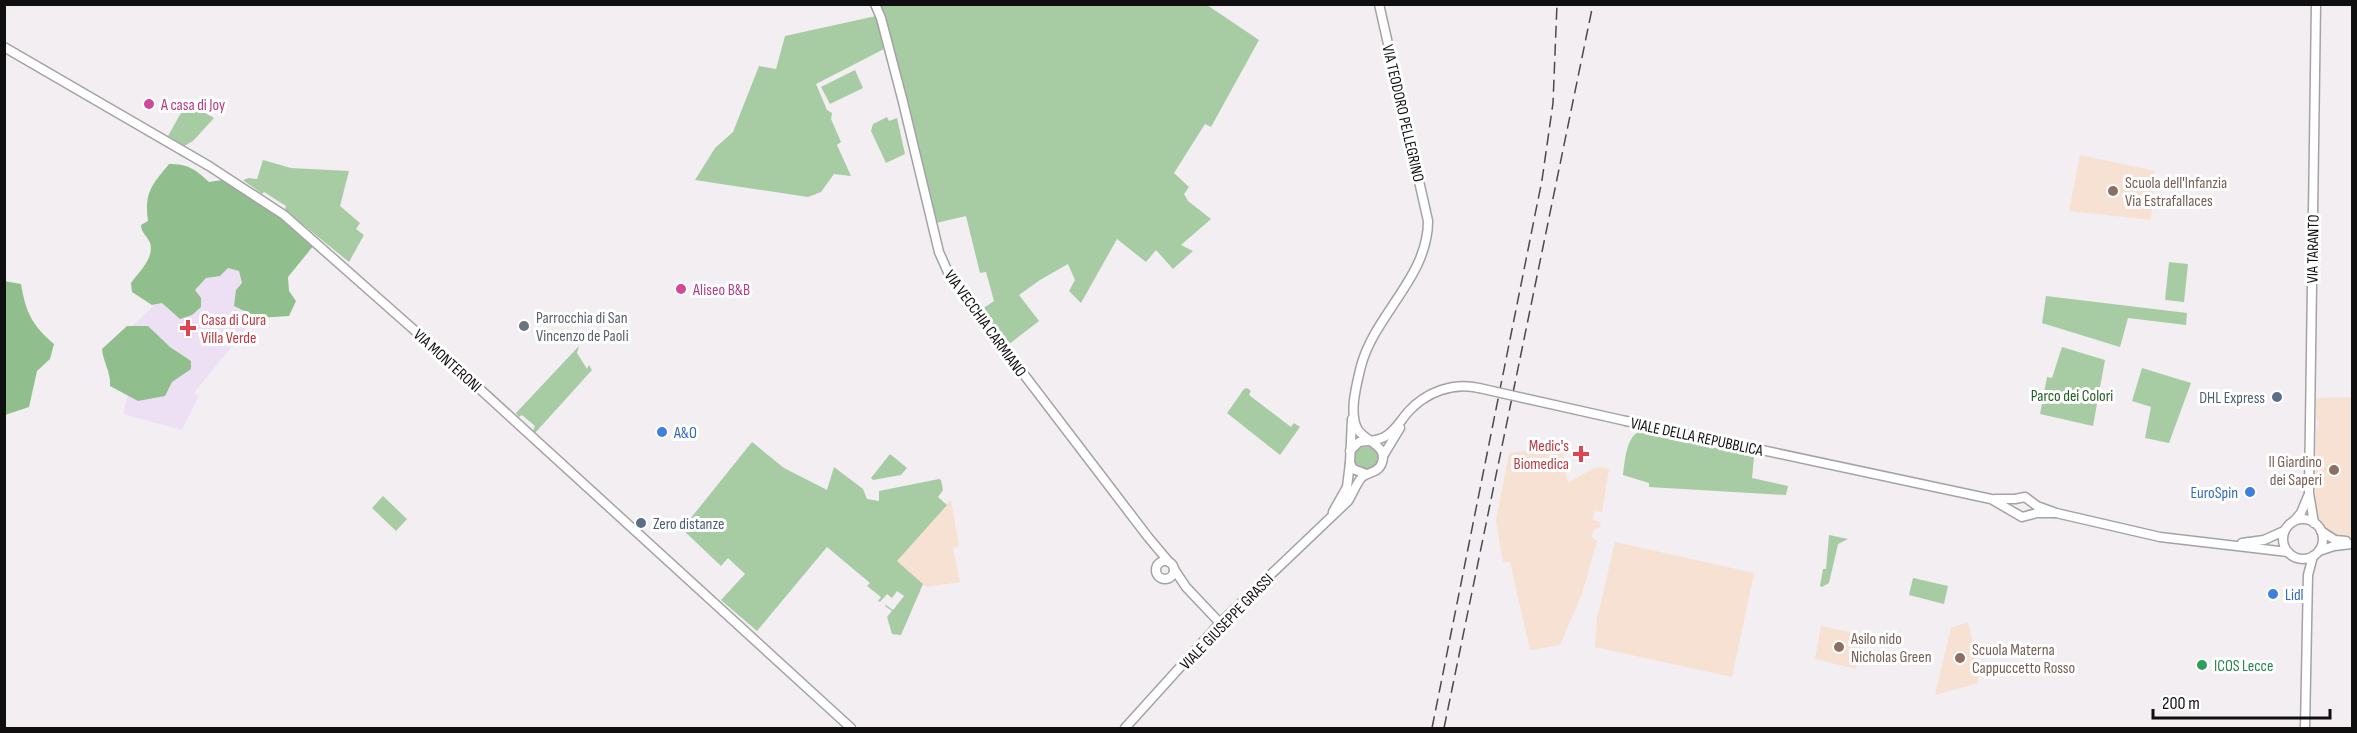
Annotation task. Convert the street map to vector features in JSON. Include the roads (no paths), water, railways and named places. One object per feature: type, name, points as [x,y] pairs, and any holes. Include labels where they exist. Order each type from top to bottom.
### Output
[{"type":"main road","name":"VIA VECCHIA CARMIANO","points":[[875,4],[881,18],[924,195],[944,266],[951,279],[1148,537],[1172,565],[1186,587],[1220,623]]},
{"type":"main road","name":"VIA TEODORO PELLEGRINO","points":[[1379,4],[1428,221]]},
{"type":"main road","name":"VIA TARANTO","points":[[2314,523],[2309,493],[2316,4]]},
{"type":"main road","name":"VIA MONTERONI","points":[[4,47],[208,166],[284,215],[438,351],[851,729]]},
{"type":"main road","name":"VIALE GIUSEPPE GRASSI","points":[[1331,516],[1347,487],[1355,404],[1365,355],[1421,257],[1428,237],[1428,221]]},
{"type":"main road","name":"VIALE DELLA REPUBBLICA","points":[[1372,442],[1386,437],[1408,412],[1426,397],[1448,387],[1479,388],[1991,499],[2025,497],[2032,503],[2056,513],[2164,538],[2288,552]]},
{"type":"main road","points":[[1355,404],[1358,430],[1378,446],[1383,456]]},
{"type":"main road","name":"VIALE DELLA REPUBBLICA","points":[[1383,456],[1408,412]]},
{"type":"main road","points":[[1350,451],[1359,442],[1372,442]]},
{"type":"main road","name":"VIALE GIUSEPPE GRASSI","points":[[1125,729],[1220,623],[1348,501],[1356,485],[1366,474],[1378,469],[1383,456]]},
{"type":"main road","points":[[1350,463],[1353,469],[1366,474]]},
{"type":"main road","name":"VIA TARANTO","points":[[2294,521],[2301,513],[2309,493]]},
{"type":"main road","name":"VIALE DELLA REPUBBLICA","points":[[1991,499],[2022,516],[2056,513]]},
{"type":"main road","points":[[2013,510],[2015,499]]},
{"type":"main road","points":[[2029,514],[2032,511],[2032,503]]},
{"type":"main road","points":[[2306,519],[2334,540],[2352,543],[2297,558],[2288,552],[2283,540],[2284,531],[2294,521],[2306,519]]},
{"type":"main road","name":"VIALE DELLA REPUBBLICA","points":[[2230,544],[2264,540],[2284,531]]},
{"type":"main road","points":[[2305,729],[2308,575],[2322,541],[2321,531]]},
{"type":"main road","name":"VIA VECCHIA CARMIANO","points":[[1148,537],[1154,550],[1157,576],[1186,587]]},
{"type":"main road","points":[[1157,565],[1161,562],[1172,565],[1172,577],[1168,579]]},
{"type":"railway","points":[[1432,728],[1542,180],[1553,103],[1557,4]]},
{"type":"railway","points":[[1444,728],[1593,4]]},
{"type":"place","name":"A casa di Joy","points":[[149,104]]},
{"type":"place","name":"Scuola dell'Infanzia Via Estrafallaces","points":[[2113,191]]},
{"type":"place","name":"Aliseo B&B","points":[[681,289]]},
{"type":"place","name":"Parrocchia di San Vincenzo de Paoli","points":[[524,326]]},
{"type":"place","name":"Casa di Cura Villa Verde","points":[[188,328]]},
{"type":"place","name":"DHL Express","points":[[2277,397]]},
{"type":"place","name":"A&O","points":[[662,432]]},
{"type":"place","name":"Medic's Biomedica","points":[[1581,454]]},
{"type":"place","name":"Il Giardino dei Saperi","points":[[2334,470]]},
{"type":"place","name":"EuroSpin","points":[[2250,492]]},
{"type":"place","name":"Zero distanze","points":[[641,523]]},
{"type":"place","name":"Lidl","points":[[2273,594]]},
{"type":"place","name":"Asilo nido Nicholas Green","points":[[1839,647]]},
{"type":"place","name":"Scuola Materna Cappuccetto Rosso","points":[[1960,658]]},
{"type":"place","name":"ICOS Lecce","points":[[2202,665]]},
{"type":"park label","name":"Parco dei Colori","points":[[2072,395]]}]
